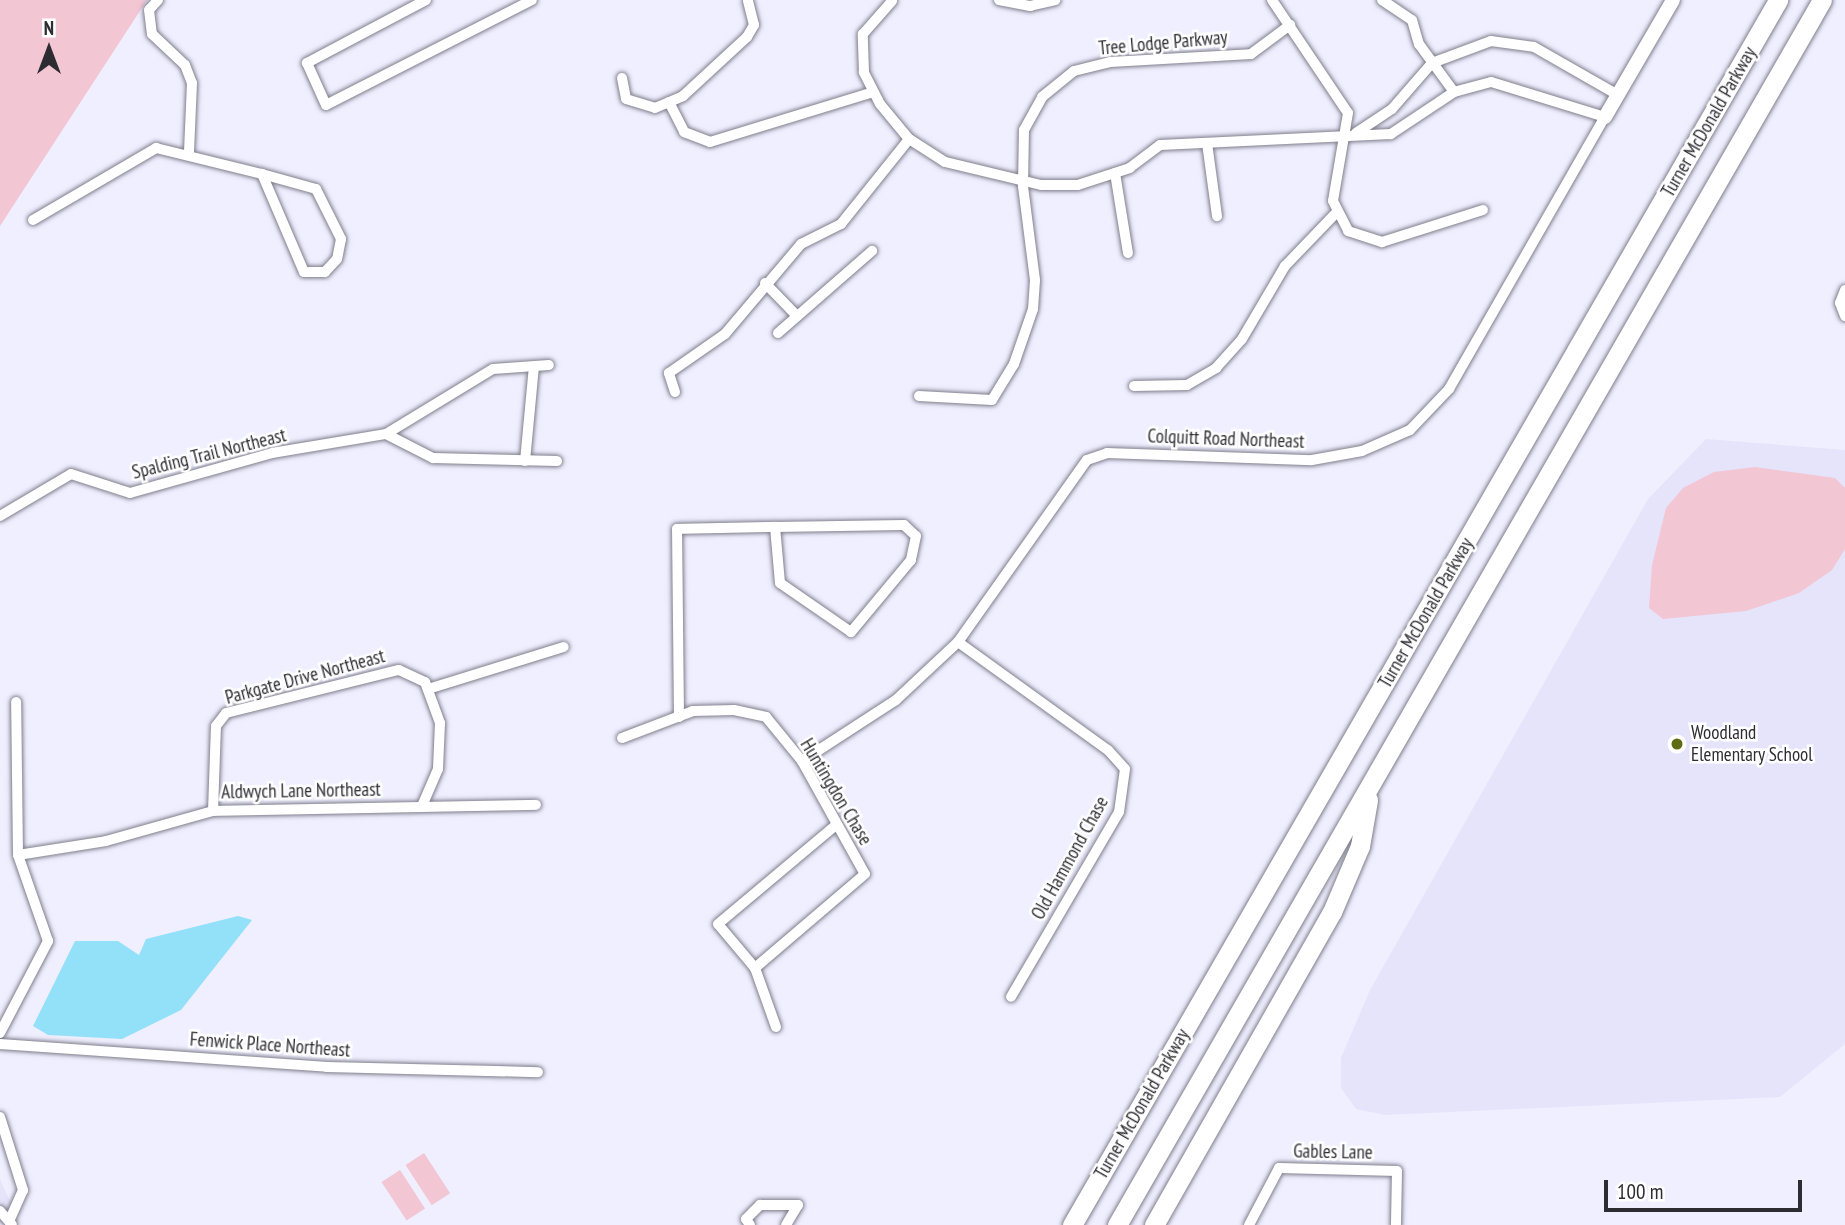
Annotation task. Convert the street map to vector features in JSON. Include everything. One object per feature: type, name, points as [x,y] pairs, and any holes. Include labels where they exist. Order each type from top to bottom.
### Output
[{"type":"highway","name":"Turner McDonald Parkway","points":[[1072,1225],[1778,0]]},
{"type":"highway","name":"Turner McDonald Parkway","points":[[1117,1225],[1822,0]]},
{"type":"highway","points":[[1154,1225],[1332,912],[1360,846],[1370,786]]},
{"type":"street","points":[[158,0],[149,9],[152,34],[185,65],[192,82],[189,152]]},
{"type":"street","points":[[426,0],[307,63],[326,105],[532,0]]},
{"type":"street","points":[[622,78],[626,99],[655,108],[669,102],[747,37],[754,25],[749,0]]},
{"type":"street","points":[[893,0],[863,34],[864,72],[874,92],[909,139],[945,162],[1023,180],[1078,185],[1115,173],[1160,145],[1391,134],[1411,125],[1454,92],[1506,83],[1605,117],[1672,0]]},
{"type":"street","points":[[999,0],[1030,6],[1055,0]]},
{"type":"street","points":[[1134,386],[1187,385],[1216,368],[1242,339],[1285,266],[1335,214],[1350,134],[1348,113],[1272,0]]},
{"type":"street","points":[[1382,0],[1412,20],[1432,63],[1454,92]]},
{"type":"street","name":"Tree Lodge Parkway","points":[[919,396],[992,400],[1014,364],[1033,309],[1035,280],[1023,180],[1024,130],[1042,97],[1074,71],[1110,62],[1251,54],[1290,25]]},
{"type":"street","points":[[1350,134],[1392,109],[1432,63],[1466,46],[1513,42],[1550,54],[1616,94]]},
{"type":"street","points":[[669,102],[684,132],[710,142],[874,92]]},
{"type":"street","name":"Colquitt Road Northeast","points":[[802,761],[896,699],[958,642],[1087,460],[1107,453],[1312,460],[1362,451],[1410,430],[1449,389],[1605,117]]},
{"type":"street","points":[[675,392],[669,373],[725,334],[765,283],[801,244],[841,224],[909,139]]},
{"type":"street","points":[[1208,143],[1217,216]]},
{"type":"street","points":[[33,220],[156,148],[189,152],[316,189],[341,239],[337,258],[325,272],[304,272],[262,174]]},
{"type":"street","points":[[1115,173],[1128,253]]},
{"type":"street","points":[[1335,214],[1358,237],[1382,242],[1483,210]]},
{"type":"street","points":[[778,333],[872,251]]},
{"type":"street","points":[[765,283],[797,316]]},
{"type":"street","points":[[1845,290],[1840,303],[1845,316]]},
{"type":"street","points":[[524,461],[534,366]]},
{"type":"street","name":"Spalding Trail Northeast","points":[[0,516],[71,474],[130,493],[272,453],[386,434],[493,369],[549,366]]},
{"type":"street","points":[[386,434],[433,458],[557,461]]},
{"type":"street","points":[[679,717],[677,529],[775,527],[904,525],[916,536],[911,560],[851,632],[780,583],[775,527]]},
{"type":"street","name":"Old Hammond Chase","points":[[958,642],[1108,750],[1125,769],[1119,812],[1011,998]]},
{"type":"street","points":[[422,806],[443,745],[428,689],[564,647]]},
{"type":"street","name":"Parkgate Drive Northeast","points":[[213,811],[216,726],[226,713],[399,670],[420,677],[428,689]]},
{"type":"street","points":[[0,1033],[48,941],[18,855],[16,702]]},
{"type":"street","name":"Huntingdon Chase","points":[[622,738],[679,717],[734,710],[766,717],[802,761],[865,874],[755,968]]},
{"type":"street","name":"Aldwych Lane Northeast","points":[[18,855],[106,841],[213,811],[536,805]]},
{"type":"street","points":[[776,1027],[755,968],[719,924],[836,825]]},
{"type":"street","name":"Fenwick Place Northeast","points":[[0,1044],[327,1067],[538,1072]]},
{"type":"street","points":[[0,1117],[23,1190],[11,1223],[0,1211]]},
{"type":"street","name":"Gables Lane","points":[[1249,1225],[1279,1168],[1397,1171],[1396,1225]]},
{"type":"street","points":[[750,1225],[746,1219],[760,1205],[798,1205],[786,1225]]},
{"type":"shaded area","points":[[0,0],[147,0],[0,226]]},
{"type":"shaded area","name":"Woodland Elementary School","points":[[1706,439],[1845,450],[1845,1044],[1780,1097],[1385,1115],[1356,1109],[1341,1088],[1341,1058],[1370,990],[1648,499]]},
{"type":"shaded area","points":[[1755,467],[1835,478],[1845,488],[1845,549],[1832,570],[1799,593],[1746,611],[1663,619],[1649,608],[1652,565],[1666,508],[1683,488],[1714,472]]},
{"type":"shaded area","points":[[424,1153],[450,1193],[432,1205],[406,1165]]},
{"type":"shaded area","points":[[400,1170],[425,1209],[407,1221],[382,1182]]},
{"type":"shaded area","points":[[0,1179],[17,1217],[0,1224]]},
{"type":"water","points":[[238,916],[252,920],[181,1010],[122,1039],[48,1035],[33,1026],[75,941],[118,941],[139,955],[146,939]]},
{"type":"place","name":"Woodland Elementary School","points":[[1677,744]]}]
